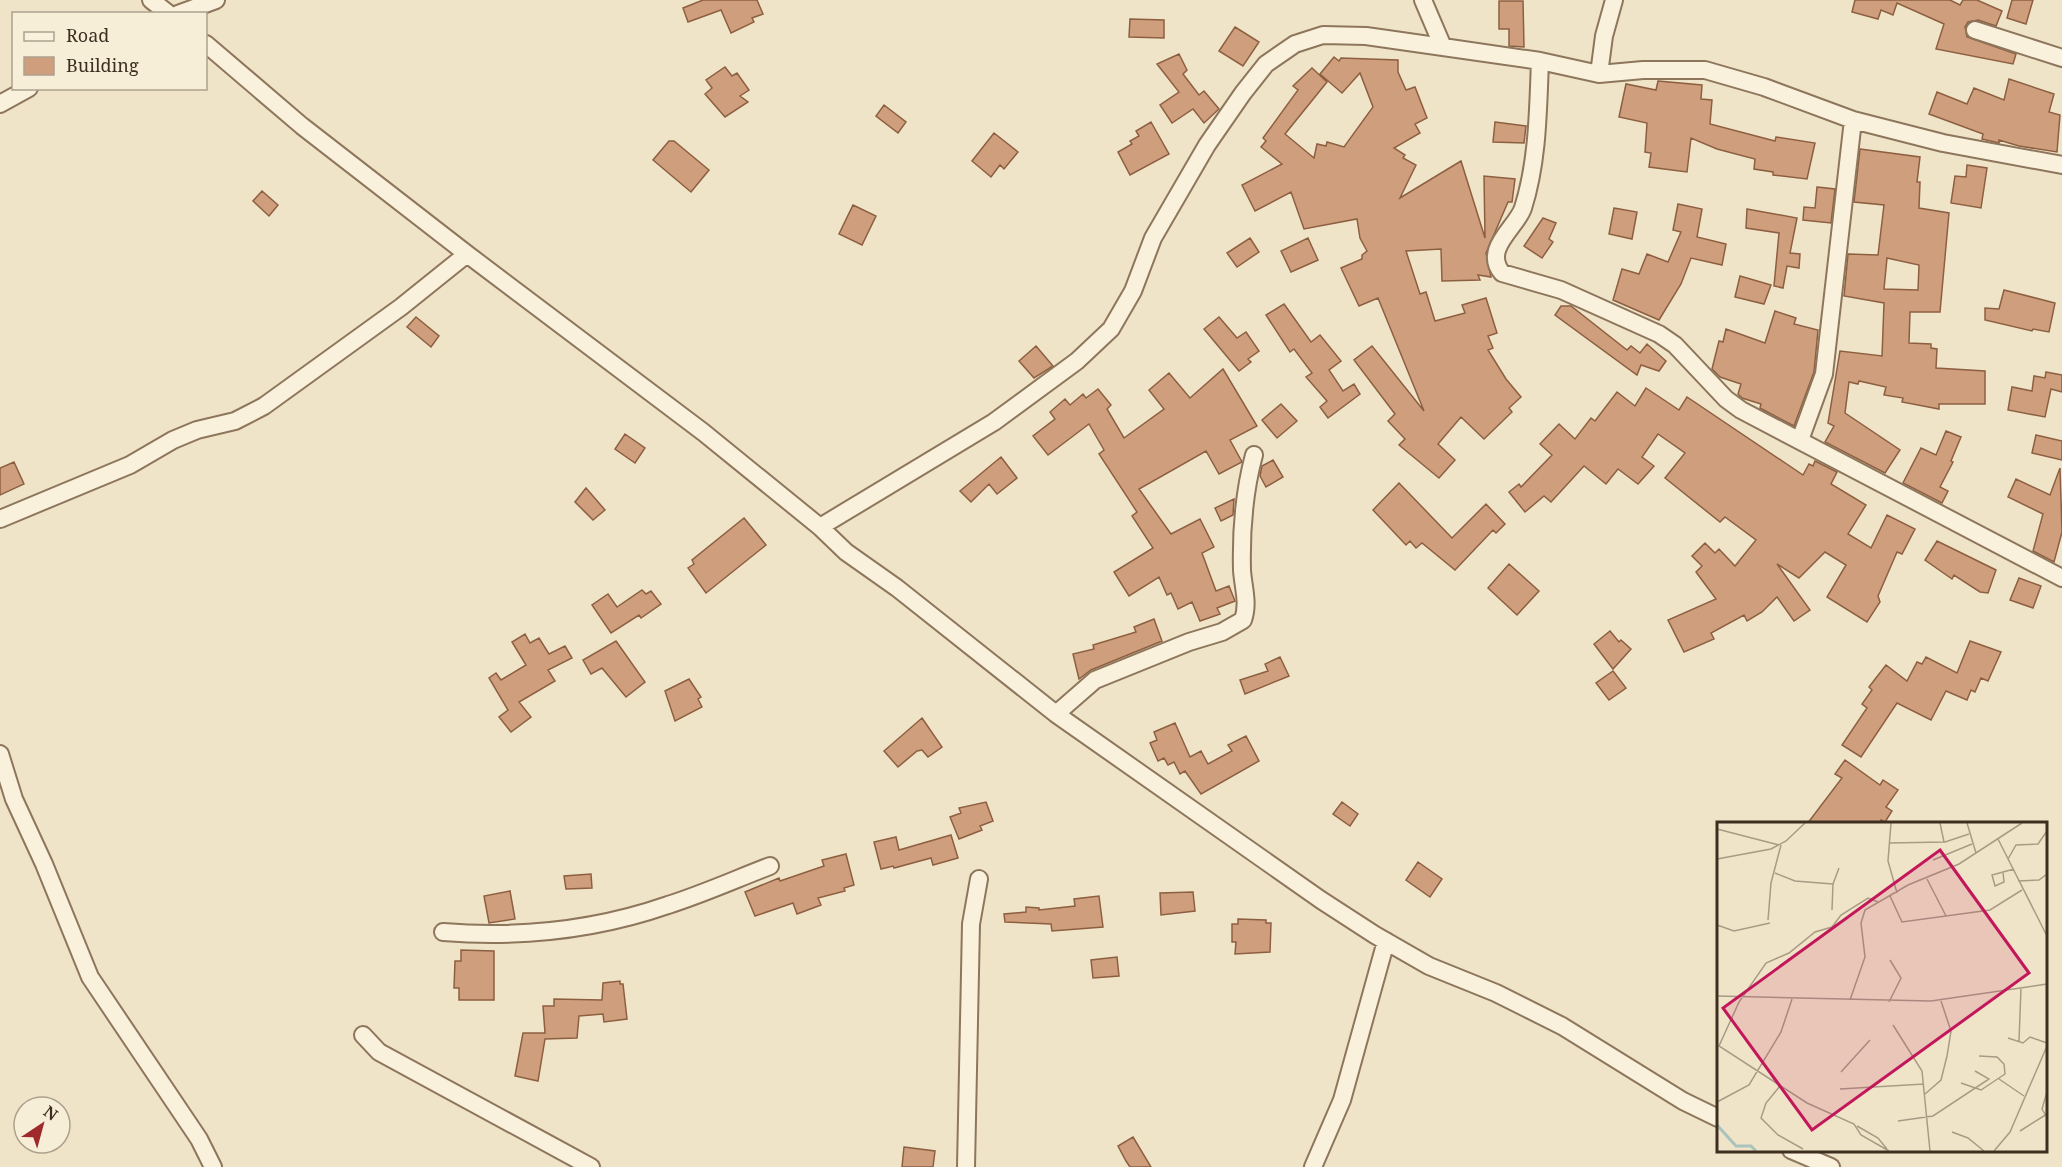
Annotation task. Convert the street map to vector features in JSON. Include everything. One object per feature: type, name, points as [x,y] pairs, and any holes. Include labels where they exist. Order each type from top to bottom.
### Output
[{"type":"street","points":[[151,0],[166,12]]},
{"type":"street","points":[[183,12],[216,0]]},
{"type":"street","points":[[1423,0],[1443,47]]},
{"type":"street","points":[[1599,74],[1604,36],[1614,0]]},
{"type":"street","points":[[1975,30],[2062,58]]},
{"type":"street","points":[[820,527],[994,422],[1077,361],[1111,329],[1133,291],[1153,238],[1207,145],[1243,93],[1266,64],[1295,44],[1323,35],[1366,36],[1540,61],[1599,74],[1643,70],[1705,70],[1764,87],[1853,120],[1954,145],[2062,165]]},
{"type":"street","points":[[207,45],[302,126],[703,432],[820,527],[846,552],[897,588],[1056,714],[1321,900],[1386,941],[1429,966],[1496,993],[1562,1026],[1683,1101],[1717,1117]]},
{"type":"street","points":[[1540,61],[1534,153],[1524,206],[1501,238],[1497,262],[1499,269],[1507,275],[1561,290],[1659,334],[1675,345],[1726,399],[1741,410],[2062,578]]},
{"type":"street","points":[[0,104],[25,90]]},
{"type":"street","points":[[1800,440],[1824,374],[1853,120]]},
{"type":"street","points":[[0,519],[130,465],[189,433],[235,421],[257,410],[401,307],[467,254]]},
{"type":"street","points":[[1056,714],[1095,680],[1189,642],[1222,632],[1243,620],[1247,609],[1242,534],[1246,484],[1254,455]]},
{"type":"street","points":[[0,754],[14,799],[90,977],[199,1139],[213,1167]]},
{"type":"street","points":[[443,932],[489,935],[552,932],[667,906],[770,866]]},
{"type":"street","points":[[966,1167],[971,924],[979,879]]},
{"type":"street","points":[[1313,1167],[1342,1100],[1386,941]]},
{"type":"street","points":[[363,1035],[379,1052],[591,1167]]},
{"type":"street","points":[[1796,1152],[1831,1167]]},
{"type":"building","points":[[703,0],[757,0],[763,14],[752,18],[754,22],[731,33],[721,10],[688,22],[683,8]]},
{"type":"building","points":[[1855,0],[1950,0],[1960,5],[1963,0],[1977,0],[2002,11],[1996,26],[1978,20],[1968,22],[1965,27],[1967,37],[2016,54],[2013,64],[1936,49],[1944,24],[1897,3],[1893,15],[1881,10],[1878,19],[1852,12]]},
{"type":"building","points":[[2012,0],[2033,0],[2026,24],[2007,18]]},
{"type":"building","points":[[1499,1],[1523,1],[1524,47],[1509,46],[1509,29],[1499,29]]},
{"type":"building","points":[[1130,19],[1164,20],[1164,38],[1129,37]]},
{"type":"building","points":[[1235,27],[1259,42],[1243,66],[1219,51]]},
{"type":"building","points":[[1179,54],[1187,70],[1183,74],[1199,95],[1204,91],[1219,109],[1204,123],[1193,109],[1172,123],[1160,105],[1179,92],[1157,64]]},
{"type":"building","points":[[1334,57],[1339,61],[1341,58],[1398,60],[1398,72],[1406,90],[1415,87],[1427,118],[1415,124],[1420,133],[1394,148],[1405,155],[1403,158],[1416,165],[1400,198],[1461,161],[1485,238],[1484,176],[1515,179],[1512,202],[1508,202],[1486,253],[1491,277],[1478,275],[1480,280],[1442,281],[1441,249],[1406,251],[1420,294],[1426,292],[1435,321],[1465,313],[1462,305],[1486,298],[1497,333],[1488,336],[1493,348],[1488,350],[1506,379],[1521,397],[1509,408],[1512,412],[1484,439],[1461,417],[1438,444],[1455,460],[1439,478],[1399,445],[1405,439],[1388,421],[1395,414],[1354,360],[1372,346],[1424,411],[1378,298],[1359,306],[1341,268],[1362,259],[1362,255],[1367,251],[1360,238],[1357,219],[1304,229],[1291,192],[1255,211],[1242,185],[1282,164],[1261,147],[1266,141],[1263,138],[1298,90],[1293,86],[1312,68],[1327,82],[1285,134],[1314,158],[1317,144],[1326,146],[1327,142],[1344,147],[1373,107],[1360,73],[1342,93],[1320,74]]},
{"type":"building","points":[[725,67],[732,76],[737,73],[749,90],[740,96],[748,102],[725,117],[705,94],[712,88],[706,80]]},
{"type":"building","points":[[2009,79],[2054,94],[2049,112],[2060,115],[2057,152],[2019,146],[1999,140],[1999,143],[1982,139],[1983,134],[1929,114],[1937,92],[1967,104],[1974,88],[2004,100]]},
{"type":"building","points":[[1658,81],[1702,85],[1701,99],[1712,100],[1710,124],[1775,141],[1776,137],[1815,143],[1807,179],[1773,175],[1773,172],[1754,169],[1755,159],[1717,149],[1691,138],[1687,172],[1649,167],[1651,153],[1645,152],[1647,123],[1619,117],[1626,84],[1656,90]]},
{"type":"building","points":[[884,105],[906,122],[898,133],[876,116]]},
{"type":"building","points":[[1151,122],[1169,154],[1130,175],[1118,152],[1132,144],[1130,141],[1139,136],[1136,131]]},
{"type":"building","points":[[1495,122],[1526,126],[1524,143],[1493,142]]},
{"type":"building","points":[[994,133],[1018,152],[1004,169],[1000,165],[991,177],[972,161]]},
{"type":"building","points":[[669,141],[674,141],[709,170],[691,192],[653,160]]},
{"type":"building","points":[[1860,149],[1920,157],[1917,182],[1920,182],[1919,208],[1949,213],[1940,312],[1910,312],[1909,343],[1931,344],[1931,348],[1937,349],[1936,368],[1985,371],[1985,404],[1939,404],[1939,409],[1902,402],[1903,398],[1884,395],[1886,387],[1859,381],[1858,384],[1849,382],[1845,413],[1900,450],[1885,473],[1825,442],[1834,426],[1828,423],[1840,351],[1882,356],[1884,303],[1844,296],[1848,254],[1878,255],[1884,205],[1854,202]],"holes":[[[1887,258],[1919,265],[1918,290],[1884,289]]]},
{"type":"building","points":[[1967,165],[1987,168],[1981,208],[1951,203],[1955,176],[1966,177]]},
{"type":"building","points":[[1817,187],[1835,189],[1831,223],[1803,220],[1804,207],[1815,208]]},
{"type":"building","points":[[262,191],[278,205],[269,216],[253,201]]},
{"type":"building","points":[[1678,204],[1702,209],[1697,237],[1726,244],[1722,265],[1691,258],[1681,284],[1659,320],[1613,300],[1622,269],[1639,274],[1647,254],[1668,262],[1681,232],[1673,230]]},
{"type":"building","points":[[853,205],[876,216],[862,245],[839,234]]},
{"type":"building","points":[[1614,208],[1637,212],[1632,239],[1609,234]]},
{"type":"building","points":[[1747,209],[1797,218],[1790,253],[1800,254],[1799,268],[1787,266],[1783,288],[1774,286],[1779,233],[1746,228]]},
{"type":"building","points":[[1543,218],[1556,223],[1549,239],[1553,242],[1542,258],[1524,246]]},
{"type":"building","points":[[1250,238],[1259,252],[1237,267],[1227,253]]},
{"type":"building","points":[[1308,238],[1318,260],[1291,272],[1281,251]]},
{"type":"building","points":[[1740,276],[1771,285],[1764,304],[1735,297]]},
{"type":"building","points":[[2004,290],[2055,303],[2049,332],[2033,329],[2032,331],[1985,320],[1985,308],[1999,309]]},
{"type":"building","points":[[1284,304],[1311,342],[1320,335],[1341,361],[1329,370],[1343,391],[1354,384],[1360,394],[1328,418],[1320,407],[1327,401],[1306,377],[1312,373],[1294,349],[1290,352],[1266,315]]},
{"type":"building","points":[[1561,306],[1571,306],[1627,350],[1631,346],[1640,353],[1647,344],[1666,361],[1659,371],[1641,365],[1637,375],[1555,315]]},
{"type":"building","points":[[1775,311],[1796,318],[1794,324],[1818,330],[1814,372],[1794,426],[1760,408],[1761,404],[1742,398],[1738,394],[1741,384],[1720,377],[1712,369],[1719,341],[1723,342],[1726,329],[1765,343]]},
{"type":"building","points":[[416,317],[439,336],[431,347],[407,327]]},
{"type":"building","points":[[1219,317],[1237,338],[1246,332],[1259,351],[1248,359],[1251,362],[1239,371],[1204,329]]},
{"type":"building","points":[[1036,346],[1053,366],[1034,378],[1019,361]]},
{"type":"building","points":[[1223,369],[1257,426],[1230,440],[1242,462],[1219,474],[1206,451],[1139,489],[1171,534],[1200,519],[1214,547],[1202,553],[1216,591],[1229,586],[1235,601],[1217,608],[1220,614],[1200,621],[1192,602],[1178,609],[1171,593],[1167,595],[1159,577],[1129,596],[1114,572],[1153,548],[1132,516],[1137,512],[1099,454],[1104,450],[1089,424],[1048,455],[1033,436],[1055,419],[1050,412],[1065,399],[1070,405],[1083,394],[1086,398],[1098,389],[1111,405],[1107,409],[1124,438],[1164,409],[1149,390],[1169,373],[1190,398]]},
{"type":"building","points":[[2046,372],[2062,375],[2062,392],[2051,389],[2045,417],[2008,410],[2012,387],[2032,391],[2034,376],[2045,378]]},
{"type":"building","points":[[1646,388],[1679,410],[1687,397],[1803,475],[1809,464],[1813,466],[1815,461],[1837,472],[1831,484],[1866,505],[1848,534],[1871,548],[1887,515],[1915,529],[1902,554],[1897,552],[1878,596],[1880,602],[1867,622],[1827,597],[1846,565],[1825,552],[1799,578],[1777,564],[1810,610],[1794,621],[1777,597],[1762,612],[1747,621],[1744,615],[1711,633],[1714,639],[1684,652],[1668,620],[1716,599],[1696,572],[1702,566],[1692,556],[1705,543],[1715,553],[1719,549],[1735,566],[1756,540],[1725,517],[1720,522],[1665,478],[1685,453],[1658,434],[1642,457],[1654,466],[1638,484],[1618,469],[1606,484],[1584,466],[1551,502],[1544,496],[1525,512],[1509,492],[1519,484],[1521,487],[1552,455],[1540,444],[1559,424],[1575,439],[1591,418],[1595,421],[1617,392],[1635,406]]},
{"type":"building","points":[[1281,404],[1297,421],[1277,438],[1262,420]]},
{"type":"building","points":[[1946,431],[1961,437],[1951,461],[1953,462],[1940,487],[1948,491],[1942,503],[1903,483],[1921,448],[1936,455]]},
{"type":"building","points":[[625,434],[645,448],[635,463],[615,449]]},
{"type":"building","points":[[2036,435],[2062,441],[2062,460],[2032,453]]},
{"type":"building","points":[[1001,457],[1017,478],[997,494],[989,484],[971,502],[960,491]]},
{"type":"building","points":[[1273,460],[1283,477],[1266,487],[1260,476],[1262,466]]},
{"type":"building","points":[[14,462],[24,484],[0,495],[0,468]]},
{"type":"building","points":[[2060,468],[2062,532],[2054,562],[2033,551],[2043,514],[2008,497],[2016,479],[2050,495]]},
{"type":"building","points":[[1399,483],[1452,538],[1486,504],[1505,524],[1496,533],[1493,530],[1455,570],[1422,543],[1416,548],[1410,541],[1406,545],[1373,510]]},
{"type":"building","points":[[586,488],[605,510],[593,520],[575,502]]},
{"type":"building","points":[[1234,499],[1233,515],[1221,521],[1215,508]]},
{"type":"building","points":[[744,518],[766,545],[706,593],[688,568],[694,564],[692,560]]},
{"type":"building","points":[[1937,541],[1996,570],[1988,593],[1980,592],[1954,575],[1952,579],[1925,560]]},
{"type":"building","points":[[1509,564],[1539,591],[1517,615],[1488,588]]},
{"type":"building","points":[[2019,578],[2041,586],[2033,608],[2010,600]]},
{"type":"building","points":[[642,590],[646,594],[651,591],[661,604],[641,618],[639,615],[611,633],[592,605],[608,594],[617,607]]},
{"type":"building","points":[[1154,619],[1162,641],[1091,670],[1079,679],[1073,654],[1094,649],[1093,645],[1136,632],[1134,627]]},
{"type":"building","points":[[1610,631],[1619,642],[1621,640],[1631,649],[1613,669],[1594,644]]},
{"type":"building","points":[[525,634],[530,643],[539,638],[549,654],[565,646],[572,658],[548,670],[555,681],[519,702],[531,717],[511,732],[499,717],[508,710],[489,678],[496,673],[501,680],[526,665],[512,642]]},
{"type":"building","points":[[616,641],[645,682],[626,697],[602,668],[591,674],[583,660]]},
{"type":"building","points":[[1970,641],[2001,652],[1988,681],[1981,678],[1975,692],[1971,690],[1967,700],[1946,691],[1931,720],[1897,703],[1861,757],[1842,745],[1867,708],[1862,704],[1872,690],[1869,687],[1886,665],[1907,681],[1917,662],[1922,664],[1926,657],[1957,673]]},
{"type":"building","points":[[1280,657],[1289,676],[1245,694],[1240,680],[1268,671],[1265,664]]},
{"type":"building","points":[[1613,671],[1626,688],[1609,700],[1596,683]]},
{"type":"building","points":[[689,679],[701,697],[698,699],[702,707],[675,721],[665,691]]},
{"type":"building","points":[[922,718],[942,747],[928,757],[922,750],[917,751],[898,767],[884,751]]},
{"type":"building","points":[[1175,723],[1190,757],[1201,751],[1208,764],[1232,751],[1228,745],[1246,736],[1259,761],[1201,794],[1185,771],[1180,774],[1174,762],[1168,765],[1164,758],[1158,761],[1150,743],[1157,740],[1154,732]]},
{"type":"building","points":[[1845,760],[1880,785],[1883,780],[1898,790],[1886,807],[1892,811],[1885,822],[1881,820],[1880,822],[1809,822],[1842,778],[1835,774]]},
{"type":"building","points":[[986,802],[993,821],[980,826],[982,830],[959,839],[950,817],[961,813],[959,808]]},
{"type":"building","points":[[1342,802],[1358,814],[1350,826],[1333,814]]},
{"type":"building","points":[[951,835],[958,858],[933,865],[931,858],[894,868],[893,866],[881,869],[874,842],[896,837],[899,850]]},
{"type":"building","points":[[846,854],[854,885],[844,888],[845,891],[818,898],[821,905],[797,914],[793,903],[755,916],[745,892],[779,878],[780,881],[824,866],[822,860]]},
{"type":"building","points":[[1418,862],[1442,879],[1430,897],[1406,880]]},
{"type":"building","points":[[591,874],[592,888],[566,889],[564,876]]},
{"type":"building","points":[[510,891],[515,919],[489,923],[484,896]]},
{"type":"building","points":[[1193,892],[1195,911],[1161,915],[1160,893]]},
{"type":"building","points":[[1099,896],[1103,927],[1052,931],[1051,924],[1005,922],[1004,914],[1026,912],[1026,907],[1039,908],[1039,910],[1075,906],[1074,899]]},
{"type":"building","points":[[1238,919],[1266,920],[1266,923],[1271,923],[1270,952],[1235,954],[1236,942],[1232,942],[1232,924],[1238,924]]},
{"type":"building","points":[[461,950],[494,951],[494,1000],[459,1000],[459,988],[454,988],[455,961],[461,961]]},
{"type":"building","points":[[1117,957],[1119,976],[1093,978],[1091,960]]},
{"type":"building","points":[[620,981],[620,984],[623,984],[627,1019],[604,1022],[603,1014],[579,1016],[577,1038],[545,1039],[538,1081],[515,1076],[523,1033],[545,1033],[543,1006],[554,1006],[554,999],[602,1000],[603,983]]},
{"type":"building","points":[[1133,1137],[1151,1167],[1130,1167],[1126,1161],[1118,1146]]},
{"type":"building","points":[[904,1147],[935,1151],[933,1167],[902,1167]]}]
